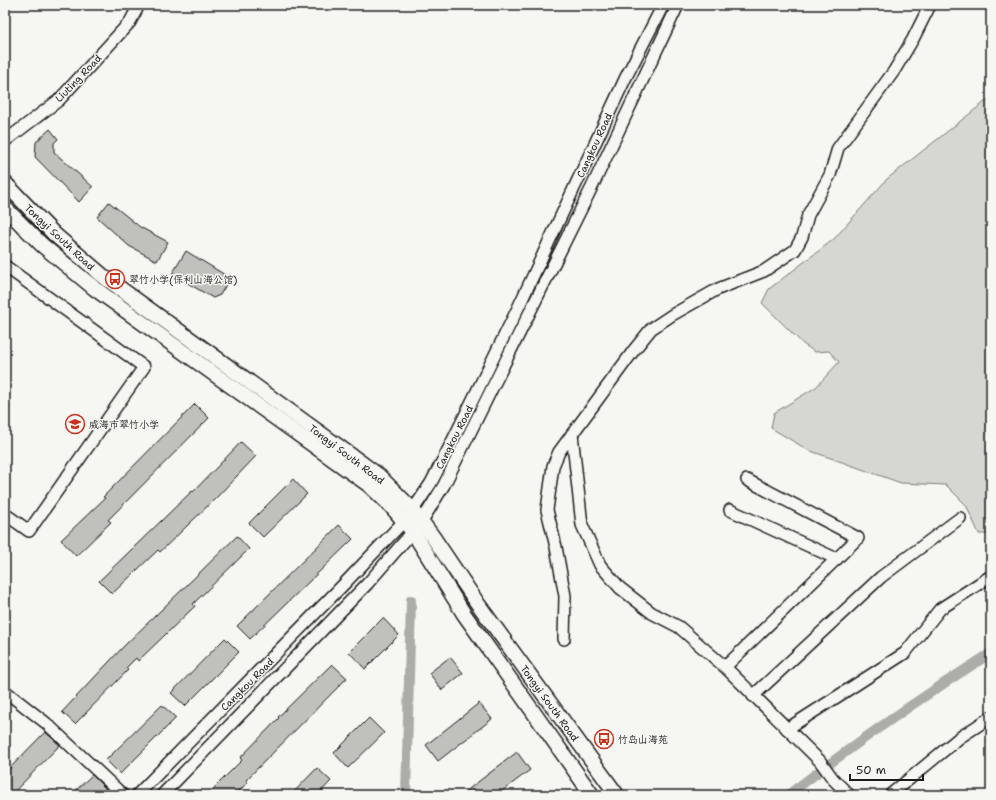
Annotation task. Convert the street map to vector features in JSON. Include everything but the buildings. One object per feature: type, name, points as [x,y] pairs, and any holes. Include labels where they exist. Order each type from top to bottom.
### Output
[{"type":"main road","name":"Tongyi South Road","points":[[5,183],[54,234],[103,276],[379,476],[413,510],[413,525],[464,614],[592,795]]},
{"type":"main road","name":"Tongyi South Road","points":[[5,208],[42,245],[94,288],[369,485],[413,525],[478,604],[617,795]]},
{"type":"street","name":"Liuting Road","points":[[5,141],[59,100],[130,22],[139,5]]},
{"type":"street","name":"Cangkou Road","points":[[413,510],[431,483],[473,399],[518,308],[626,77],[663,5]]},
{"type":"street","name":"Cangkou Road","points":[[162,795],[368,583],[444,485],[592,187],[678,5]]},
{"type":"street","points":[[564,639],[565,596],[556,547],[547,510],[553,466],[559,452],[651,329],[672,315],[718,289],[764,271],[795,250],[802,237],[808,215],[830,175],[838,148],[894,71],[913,40],[930,5]]},
{"type":"street","points":[[5,266],[144,367],[29,531],[5,514]]},
{"type":"street","points":[[572,434],[582,525],[600,565],[620,588],[652,613],[679,627],[725,667],[820,761],[849,795]]},
{"type":"street","points":[[725,667],[858,538],[747,480]]},
{"type":"street","points":[[730,510],[836,559]]},
{"type":"street","points":[[754,696],[881,577],[960,518]]},
{"type":"street","name":"Cangkou Road","points":[[137,795],[340,589],[413,525]]},
{"type":"street","points":[[787,729],[905,653],[940,609],[991,576]]},
{"type":"street","points":[[5,691],[46,723],[123,795]]},
{"type":"street","points":[[890,795],[959,738],[991,717]]},
{"type":"shaded area","points":[[991,97],[991,534],[979,534],[966,505],[946,485],[901,483],[808,450],[771,428],[774,413],[816,387],[839,362],[829,351],[815,352],[803,344],[762,303],[769,289],[834,239],[887,179]]},
{"type":"waterway","points":[[406,795],[411,600]]},
{"type":"waterway","points":[[788,795],[888,722],[991,653]]},
{"type":"place","name":"翠竹小学(保利山海公馆)","points":[[115,279]]},
{"type":"place","name":"威海市翠竹小学","points":[[75,424]]},
{"type":"place","name":"竹岛山海苑","points":[[604,739]]}]
